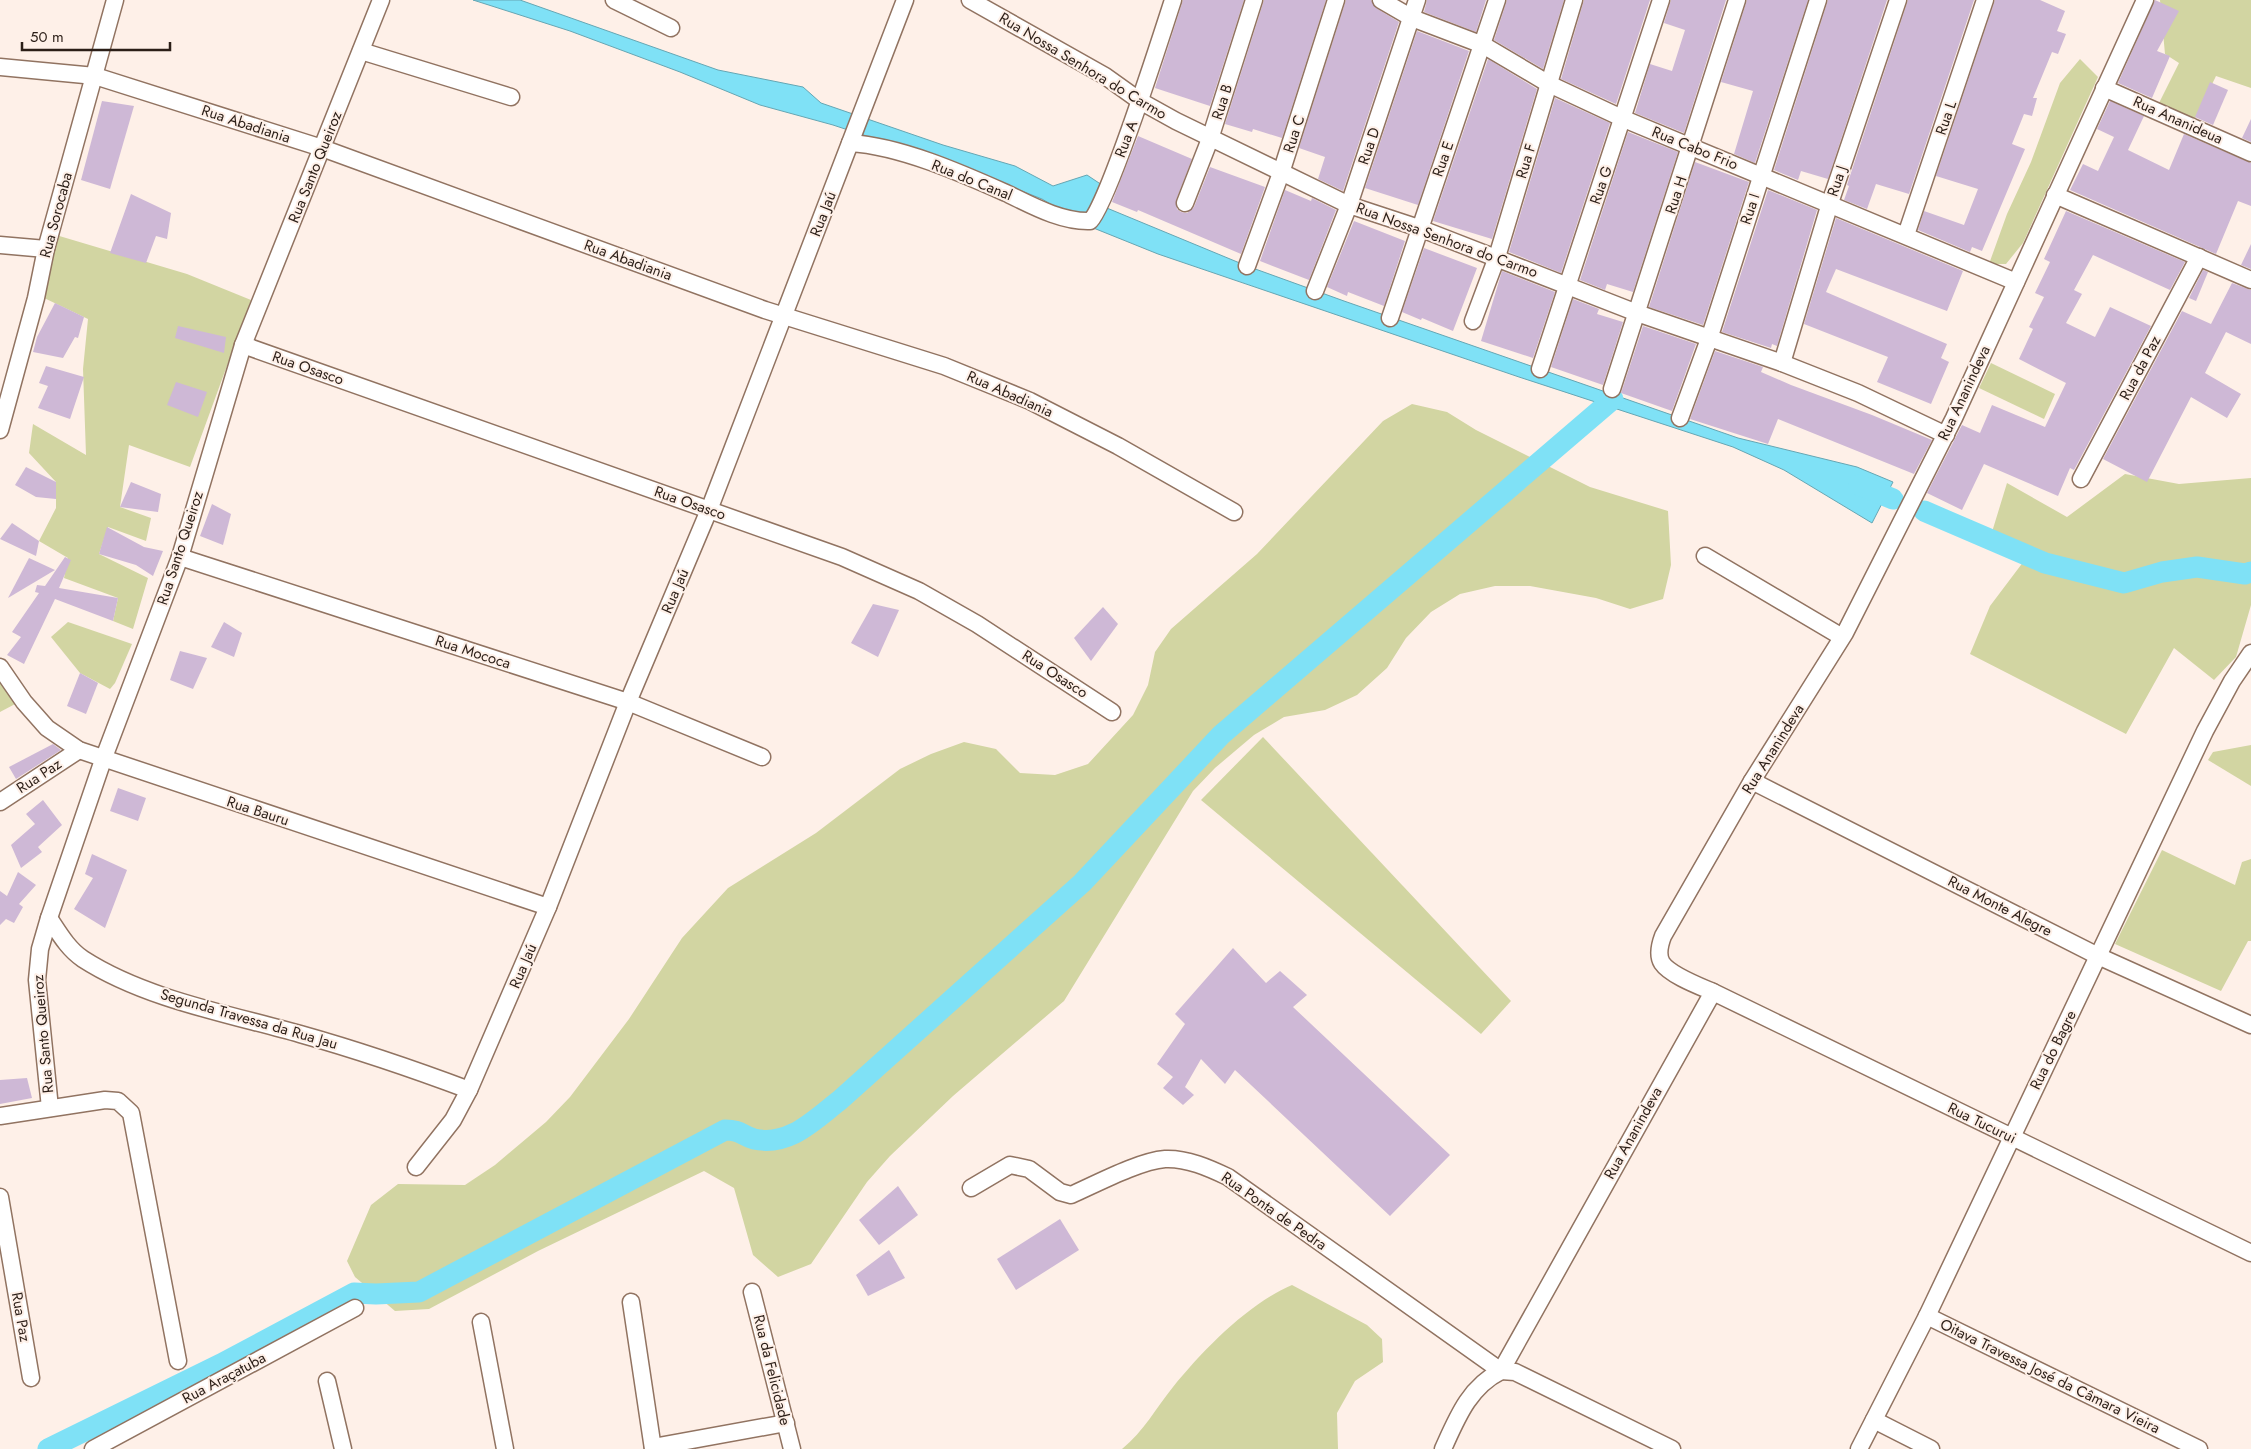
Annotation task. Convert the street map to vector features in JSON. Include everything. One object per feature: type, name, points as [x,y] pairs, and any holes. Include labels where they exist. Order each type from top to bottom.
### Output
[{"type":"street","name":"Rua Sorocaba","points":[[1,424],[36,298],[46,249],[115,0]]},
{"type":"street","name":"Rua Santo Queiroz","points":[[50,1108],[36,980],[40,949],[49,918],[103,760],[180,558],[243,345],[381,0]]},
{"type":"street","points":[[614,0],[671,28]]},
{"type":"street","name":"Rua Jaú","points":[[416,1167],[453,1120],[469,1090],[548,908],[628,702],[708,510],[905,0]]},
{"type":"street","name":"Rua Nossa Senhora do Carmo","points":[[970,0],[1105,76],[1140,101],[1210,139],[1349,205],[1419,228],[1497,257],[1638,313],[1782,363],[1858,393],[1946,435]]},
{"type":"street","name":"Rua A","points":[[1096,212],[1140,101],[1173,0]]},
{"type":"street","name":"Rua B","points":[[1185,203],[1210,139],[1254,0]]},
{"type":"street","name":"Rua C","points":[[1247,266],[1281,174],[1336,0]]},
{"type":"street","name":"Rua Cabo Frio","points":[[1380,0],[1412,18],[1483,45],[1549,84],[1624,119],[1830,203],[2016,282]]},
{"type":"street","name":"Rua D","points":[[1316,291],[1349,205],[1418,0]]},
{"type":"street","name":"Rua E","points":[[1390,318],[1497,0]]},
{"type":"street","name":"Rua F","points":[[1472,320],[1497,257],[1574,0]]},
{"type":"street","name":"Rua G","points":[[1540,369],[1624,119],[1661,0]]},
{"type":"street","name":"Rua H","points":[[1612,389],[1692,147],[1737,0]]},
{"type":"street","name":"Rua I","points":[[1680,418],[1709,338],[1818,0]]},
{"type":"street","name":"Rua J","points":[[1782,363],[1830,203],[1898,0]]},
{"type":"street","name":"Rua L","points":[[1906,235],[1985,0]]},
{"type":"street","name":"Rua Ananindeva","points":[[1443,1449],[1459,1412],[1474,1390],[1488,1378],[1501,1371],[1712,992],[1670,970],[1661,962],[1659,950],[1662,936],[1752,781],[1842,637],[1946,435],[2145,0]]},
{"type":"street","points":[[361,51],[511,97]]},
{"type":"street","name":"Rua Abadiania","points":[[0,66],[95,76],[322,148],[765,310],[944,366],[1030,401],[1118,446],[1234,512]]},
{"type":"street","name":"Rua Ananideua","points":[[2104,88],[2251,153]]},
{"type":"street","name":"Rua do Canal","points":[[852,138],[962,174],[1053,214],[1086,221],[1096,212]]},
{"type":"street","points":[[2055,195],[2251,280]]},
{"type":"street","points":[[0,245],[46,249]]},
{"type":"street","name":"Rua da Paz","points":[[2081,479],[2199,257]]},
{"type":"street","name":"Rua Osasco","points":[[243,345],[842,557],[919,591],[977,624],[1112,712]]},
{"type":"street","points":[[1705,556],[1842,637]]},
{"type":"street","name":"Rua Mococa","points":[[180,558],[628,702],[762,757]]},
{"type":"street","name":"Rua do Bagre","points":[[1859,1449],[1927,1316],[2205,731],[2232,681],[2251,653]]},
{"type":"street","name":"Rua Bauru","points":[[0,667],[24,702],[47,728],[79,750],[103,760],[548,908]]},
{"type":"street","name":"Rua Paz","points":[[0,802],[79,750]]},
{"type":"street","name":"Rua Monte Alegre","points":[[1752,781],[2098,956],[2251,1025]]},
{"type":"street","name":"Segunda Travessa da Rua Jau","points":[[49,918],[64,941],[82,958],[138,986],[195,1005],[330,1042],[469,1090]]},
{"type":"street","name":"Rua Tucurui","points":[[1712,992],[2251,1253]]},
{"type":"street","points":[[0,1116],[105,1100],[118,1101],[131,1112],[178,1361]]},
{"type":"street","name":"Rua Ponta de Pedra","points":[[971,1188],[1010,1164],[1029,1168],[1060,1192],[1071,1194],[1146,1163],[1166,1159],[1207,1167],[1228,1177],[1501,1371]]},
{"type":"street","name":"Rua Paz","points":[[0,1197],[31,1378]]},
{"type":"street","name":"Rua da Felicidade","points":[[752,1292],[792,1449]]},
{"type":"street","points":[[631,1302],[653,1448],[786,1423]]},
{"type":"street","name":"Rua Araçatuba","points":[[93,1449],[355,1308]]},
{"type":"street","name":"Oitava Travessa José da Câmara Vieira","points":[[1927,1316],[2199,1449]]},
{"type":"street","points":[[481,1322],[505,1449]]},
{"type":"street","points":[[1501,1371],[1515,1372],[1672,1449]]},
{"type":"street","points":[[327,1382],[343,1449]]},
{"type":"street","points":[[1874,1420],[1931,1449]]},
{"type":"green space","points":[[2160,0],[2251,0],[2251,88],[2216,76],[2194,121],[2158,105],[2179,63],[2165,54]]},
{"type":"green space","points":[[2080,59],[2098,77],[2023,243],[2006,264],[1989,264],[2007,214],[2031,162],[2060,83]]},
{"type":"green space","points":[[56,235],[187,274],[251,300],[190,467],[129,445],[120,507],[151,518],[146,541],[108,527],[99,554],[148,578],[133,629],[113,621],[118,598],[64,578],[68,558],[39,541],[56,508],[56,482],[29,453],[33,424],[86,455],[83,369],[88,319],[42,297]]},
{"type":"green space","points":[[1991,363],[2055,394],[2044,419],[1979,388]]},
{"type":"green space","points":[[1412,404],[1447,412],[1476,430],[1590,487],[1668,511],[1671,565],[1663,599],[1630,609],[1596,598],[1530,586],[1495,586],[1460,594],[1431,612],[1406,638],[1387,668],[1357,695],[1325,710],[1284,717],[1254,735],[1215,768],[1193,791],[1064,1001],[953,1096],[890,1156],[867,1182],[811,1264],[778,1277],[753,1255],[734,1188],[704,1171],[538,1251],[429,1309],[395,1311],[355,1277],[347,1261],[371,1205],[398,1184],[465,1185],[495,1165],[546,1122],[570,1097],[629,1019],[682,938],[728,888],[816,833],[900,769],[931,754],[964,742],[996,749],[1020,773],[1055,775],[1088,764],[1133,715],[1148,685],[1155,652],[1171,629],[1257,554],[1383,421]]},
{"type":"green space","points":[[2125,474],[2179,484],[2251,478],[2251,605],[2236,657],[2214,680],[2174,648],[2126,734],[1970,654],[1990,606],[2033,549],[1992,532],[2007,483],[2067,517]]},
{"type":"green space","points":[[68,622],[132,644],[115,683],[110,689],[80,673],[51,637]]},
{"type":"green space","points":[[0,676],[17,703],[0,712]]},
{"type":"green space","points":[[1263,737],[1511,1001],[1481,1034],[1201,800]]},
{"type":"green space","points":[[2251,745],[2251,786],[2208,760],[2213,752]]},
{"type":"green space","points":[[2162,850],[2235,885],[2242,862],[2251,859],[2251,941],[2248,941],[2221,991],[2115,944]]},
{"type":"green space","points":[[1292,1285],[1367,1325],[1382,1339],[1383,1362],[1355,1381],[1337,1413],[1338,1449],[1122,1449],[1137,1435],[1173,1387],[1213,1343],[1259,1304]]},
{"type":"water","points":[[473,0],[520,0],[718,70],[803,87],[821,103],[943,145],[1015,166],[1053,186],[1087,175],[1102,185],[1102,206],[1247,266],[1738,438],[1857,467],[1893,482],[1872,523],[1784,470],[1733,447],[1519,377],[1158,254],[1086,225],[1042,199],[966,169],[833,125],[760,105],[680,72],[570,31]]},
{"type":"building","points":[[1183,0],[1244,0],[1210,106],[1155,88]]},
{"type":"building","points":[[1264,0],[1326,0],[1282,138],[1253,129],[1252,132],[1225,124]]},
{"type":"building","points":[[1346,0],[1371,0],[1376,8],[1399,22],[1343,191],[1318,179],[1325,157],[1299,148]]},
{"type":"building","points":[[1427,0],[1486,0],[1476,32],[1424,12]]},
{"type":"building","points":[[1507,0],[1564,0],[1543,69],[1494,40]]},
{"type":"building","points":[[1584,0],[1650,0],[1616,104],[1561,79]]},
{"type":"building","points":[[1671,0],[1726,0],[1684,133],[1635,113],[1650,64],[1672,71],[1685,30],[1664,23]]},
{"type":"building","points":[[1747,0],[1808,0],[1755,163],[1734,154],[1753,91],[1721,82]]},
{"type":"building","points":[[1828,0],[1887,0],[1828,179],[1801,171],[1798,180],[1774,170]]},
{"type":"building","points":[[1908,0],[1974,0],[1909,194],[1876,184],[1867,209],[1844,200],[1849,186],[1847,185]]},
{"type":"building","points":[[1995,0],[2040,0],[2065,11],[2057,31],[2066,34],[2058,54],[2052,52],[2033,98],[2037,98],[2032,116],[2024,114],[2012,144],[2025,149],[1982,251],[1972,247],[1970,252],[1918,230],[1924,211],[1964,225],[1978,189],[1936,176]]},
{"type":"building","points":[[2155,0],[2179,11],[2157,51],[2170,56],[2152,98],[2118,83]]},
{"type":"building","points":[[1417,31],[1469,51],[1418,205],[1365,188]]},
{"type":"building","points":[[1488,59],[1537,89],[1492,239],[1433,221]]},
{"type":"building","points":[[2210,82],[2228,90],[2213,125],[2195,117]]},
{"type":"building","points":[[1555,98],[1610,123],[1561,273],[1509,252]]},
{"type":"building","points":[[102,101],[134,106],[110,189],[81,180]]},
{"type":"building","points":[[2110,101],[2144,116],[2128,150],[2169,170],[2184,134],[2251,163],[2251,206],[2238,201],[2216,254],[2070,190],[2083,164],[2098,171],[2114,137],[2097,129]]},
{"type":"building","points":[[2251,119],[2251,142],[2242,138]]},
{"type":"building","points":[[1628,132],[1678,152],[1633,292],[1607,284],[1605,290],[1580,280]]},
{"type":"building","points":[[1138,136],[1192,159],[1176,200],[1177,209],[1181,212],[1187,213],[1194,207],[1210,167],[1265,187],[1241,254],[1138,210],[1137,212],[1112,202]]},
{"type":"building","points":[[1695,162],[1749,182],[1703,325],[1649,307]]},
{"type":"building","points":[[1285,190],[1311,201],[1312,198],[1336,210],[1309,280],[1260,261]]},
{"type":"building","points":[[1768,190],[1817,210],[1777,346],[1772,344],[1771,348],[1722,332]]},
{"type":"building","points":[[131,194],[171,213],[167,239],[156,236],[146,263],[110,253]]},
{"type":"building","points":[[2066,211],[2185,262],[2170,290],[2093,255],[2074,290],[2082,294],[2066,323],[2095,337],[2110,307],[2151,326],[2074,470],[2070,468],[2058,496],[1984,464],[1962,510],[1927,493],[1962,425],[1980,433],[1992,405],[2045,427],[2066,383],[2019,359],[2033,329],[2029,327],[2044,297],[2035,293],[2050,262],[2044,259]]},
{"type":"building","points":[[1836,218],[1963,271],[1947,311],[1836,269],[1826,292],[1947,344],[1941,358],[1949,362],[1931,404],[1877,382],[1888,357],[1804,324]]},
{"type":"building","points":[[1354,221],[1405,241],[1384,306],[1348,292],[1347,296],[1327,287]]},
{"type":"building","points":[[2251,244],[2251,269],[2241,265]]},
{"type":"building","points":[[1424,248],[1477,268],[1453,331],[1402,312]]},
{"type":"building","points":[[2203,270],[2208,272],[2196,301],[2189,298]]},
{"type":"building","points":[[1502,271],[1555,292],[1533,358],[1481,341]]},
{"type":"building","points":[[2232,283],[2251,290],[2251,344],[2226,332],[2205,373],[2241,394],[2227,418],[2191,397],[2147,482],[2103,459],[2182,311],[2211,324]]},
{"type":"building","points":[[1573,299],[1599,309],[1597,314],[1623,322],[1603,385],[1551,367]]},
{"type":"building","points":[[55,303],[84,317],[78,338],[75,337],[63,358],[33,352],[37,337]]},
{"type":"building","points":[[178,326],[226,337],[224,353],[175,338]]},
{"type":"building","points":[[1643,326],[1696,344],[1672,411],[1621,393]]},
{"type":"building","points":[[1715,351],[1763,367],[1761,372],[1791,385],[1932,440],[1914,474],[1778,419],[1768,444],[1690,419]]},
{"type":"building","points":[[46,366],[84,377],[70,419],[38,408],[48,386],[39,383]]},
{"type":"building","points":[[176,382],[207,392],[198,417],[167,405]]},
{"type":"building","points":[[26,467],[56,482],[56,499],[36,497],[15,485]]},
{"type":"building","points":[[131,482],[161,494],[158,512],[120,507]]},
{"type":"building","points":[[212,504],[231,514],[223,545],[200,536]]},
{"type":"building","points":[[12,523],[39,541],[36,556],[0,539]]},
{"type":"building","points":[[107,527],[144,547],[163,551],[153,576],[136,565],[99,554]]},
{"type":"building","points":[[65,557],[71,560],[59,588],[118,598],[113,621],[55,599],[24,664],[7,655],[21,637],[12,632],[39,593],[35,592],[37,585],[45,586]]},
{"type":"building","points":[[29,558],[55,570],[8,598]]},
{"type":"building","points":[[873,604],[899,610],[878,657],[851,643]]},
{"type":"building","points":[[1103,607],[1118,624],[1091,661],[1074,638]]},
{"type":"building","points":[[224,622],[242,633],[234,657],[211,647]]},
{"type":"building","points":[[180,651],[207,658],[193,689],[170,680]]},
{"type":"building","points":[[80,673],[98,683],[86,714],[67,706]]},
{"type":"building","points":[[53,744],[61,750],[16,779],[9,767]]},
{"type":"building","points":[[118,788],[146,798],[138,821],[110,811]]},
{"type":"building","points":[[43,800],[62,825],[38,847],[42,852],[21,868],[11,845],[35,824],[26,814]]},
{"type":"building","points":[[92,854],[127,870],[105,928],[74,909],[93,878],[85,874]]},
{"type":"building","points":[[18,872],[36,885],[19,904],[23,907],[14,923],[6,919],[0,925],[0,891],[7,896]]},
{"type":"building","points":[[1233,948],[1266,983],[1280,971],[1307,995],[1293,1007],[1450,1155],[1390,1216],[1235,1070],[1225,1084],[1201,1059],[1185,1087],[1194,1095],[1183,1105],[1163,1088],[1173,1077],[1157,1064],[1185,1024],[1175,1014]]},
{"type":"building","points":[[27,1078],[32,1098],[0,1104],[0,1080]]},
{"type":"building","points":[[898,1186],[918,1215],[879,1245],[859,1220]]},
{"type":"building","points":[[1060,1219],[1079,1250],[1016,1290],[997,1259]]},
{"type":"building","points":[[889,1250],[905,1278],[868,1296],[856,1275]]},
{"type":"waterway","points":[[48,1449],[221,1364],[354,1293],[419,1292],[725,1130],[738,1132],[754,1139],[767,1140],[779,1139],[790,1135],[811,1123],[840,1100],[1082,883],[1221,735],[1613,399]]},
{"type":"waterway","points":[[1859,485],[1893,499]]},
{"type":"waterway","points":[[1924,511],[2045,563],[2124,583],[2162,572],[2197,567],[2245,574],[2251,572]]}]
